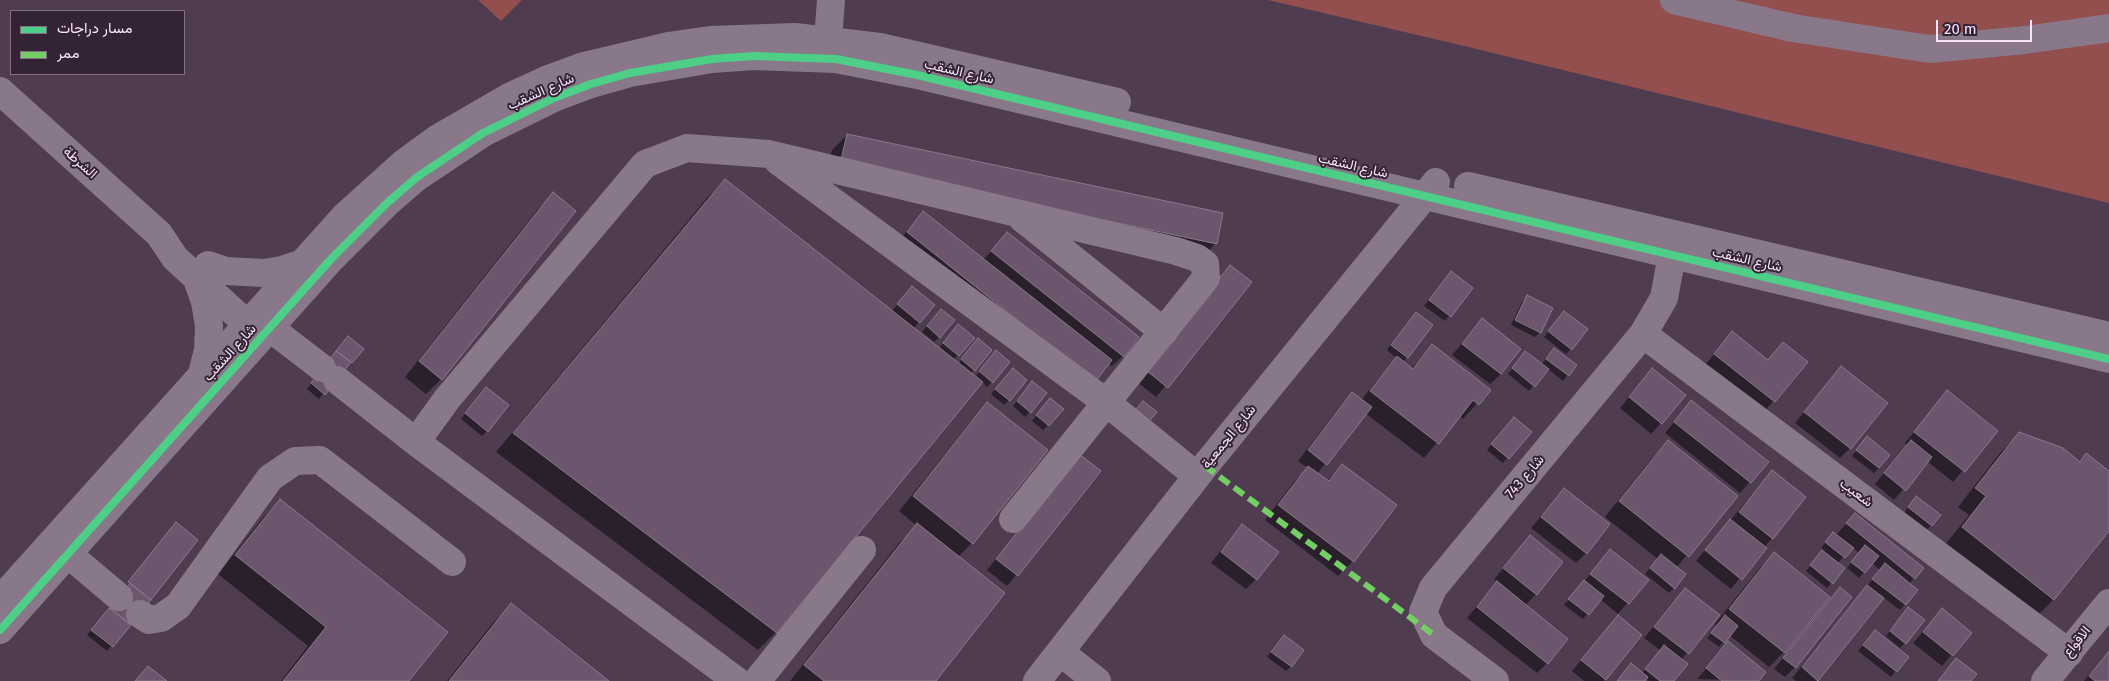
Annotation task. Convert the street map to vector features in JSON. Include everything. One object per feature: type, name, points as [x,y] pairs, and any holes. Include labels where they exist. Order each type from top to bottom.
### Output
[{"type":"street","points":[[828,40],[831,0]]},
{"type":"street","points":[[1674,0],[1792,28],[1930,49],[2025,40],[2109,28]]},
{"type":"street","points":[[1747,0],[1758,10],[1792,28]]},
{"type":"street","name":"شارع الشقب","points":[[0,600],[29,583],[68,554],[259,320],[300,264],[344,217],[406,162],[473,117],[546,80],[584,66],[668,46],[752,37],[828,40],[922,56],[1251,144],[1432,188],[2109,336]]},
{"type":"street","name":"شارع الشقب","points":[[0,630],[29,583],[202,374],[259,320],[417,177],[449,154],[492,128],[554,98],[590,84],[671,65],[754,56],[828,59],[918,74],[1251,144]]},
{"type":"street","name":"الشرطة","points":[[0,92],[159,234],[170,253],[202,272],[259,320],[416,442],[737,681]]},
{"type":"street","points":[[416,442],[447,399],[644,164],[687,148],[769,154],[1176,251],[1197,258],[1205,264],[1206,278],[1013,519]]},
{"type":"street","points":[[769,154],[1107,402],[1197,476]]},
{"type":"street","name":"شارع الشقب","points":[[1432,188],[1672,255],[2109,359]]},
{"type":"street","name":"شارع الجمعية","points":[[1037,681],[1197,476],[1432,188]]},
{"type":"street","points":[[1015,213],[1164,332]]},
{"type":"street","name":"شارع 743","points":[[1495,681],[1434,634],[1423,612],[1432,588],[1643,334],[1664,298],[1672,255]]},
{"type":"street","points":[[202,374],[208,350],[209,326],[202,272],[264,273],[300,264]]},
{"type":"street","name":"شعيب","points":[[1643,334],[2069,653]]},
{"type":"street","points":[[140,614],[149,620],[160,618],[178,606],[270,478],[295,461],[320,460],[452,562]]},
{"type":"street","points":[[757,681],[862,550]]},
{"type":"street","points":[[68,554],[119,597]]},
{"type":"street","name":"الاقواع","points":[[2045,681],[2109,603]]},
{"type":"street","points":[[1060,652],[1097,681]]},
{"type":"shaded area","points":[[478,0],[522,0],[501,21]]},
{"type":"shaded area","points":[[1268,0],[2109,0],[2109,203],[1460,45]]},
{"type":"building","points":[[847,134],[1223,213],[1217,244],[840,164]]},
{"type":"building","points":[[725,179],[983,382],[777,633],[513,433]]},
{"type":"building","points":[[553,192],[576,211],[442,380],[419,361]]},
{"type":"building","points":[[923,211],[1112,360],[1095,382],[907,232]]},
{"type":"building","points":[[1007,232],[1139,337],[1124,357],[991,251]]},
{"type":"building","points":[[1230,265],[1252,282],[1168,388],[1147,371]]},
{"type":"building","points":[[1451,271],[1473,288],[1451,317],[1429,300]]},
{"type":"building","points":[[912,286],[935,305],[920,323],[897,304]]},
{"type":"building","points":[[1527,295],[1553,308],[1541,333],[1515,320]]},
{"type":"building","points":[[941,309],[955,320],[940,338],[927,326]]},
{"type":"building","points":[[1564,311],[1588,329],[1572,350],[1548,331]]},
{"type":"building","points":[[1416,312],[1433,325],[1408,358],[1391,345]]},
{"type":"building","points":[[1482,318],[1521,349],[1501,374],[1462,344]]},
{"type":"building","points":[[958,324],[975,338],[959,356],[943,343]]},
{"type":"building","points":[[1732,331],[1768,360],[1783,342],[1808,362],[1775,402],[1714,354]]},
{"type":"building","points":[[348,336],[364,349],[352,363],[336,351]]},
{"type":"building","points":[[978,338],[992,350],[975,371],[961,359]]},
{"type":"building","points":[[1432,344],[1491,390],[1479,405],[1473,400],[1439,444],[1370,391],[1397,356],[1413,369]]},
{"type":"building","points":[[1554,348],[1577,365],[1569,376],[1546,359]]},
{"type":"building","points":[[996,350],[1010,362],[993,383],[979,371]]},
{"type":"building","points":[[336,351],[351,362],[325,395],[311,383]]},
{"type":"building","points":[[1525,351],[1549,369],[1535,387],[1512,368]]},
{"type":"building","points":[[1841,366],[1888,403],[1851,449],[1804,412]]},
{"type":"building","points":[[1013,368],[1027,380],[1010,401],[995,389]]},
{"type":"building","points":[[1652,368],[1686,395],[1662,424],[1629,397]]},
{"type":"building","points":[[1032,381],[1047,393],[1031,413],[1017,401]]},
{"type":"building","points":[[486,387],[509,405],[488,432],[465,413]]},
{"type":"building","points":[[1947,390],[1998,431],[1965,472],[1914,432]]},
{"type":"building","points":[[1352,392],[1372,407],[1327,465],[1308,450]]},
{"type":"building","points":[[1050,398],[1064,409],[1049,426],[1036,415]]},
{"type":"building","points":[[1691,400],[1769,462],[1751,483],[1674,422]]},
{"type":"building","points":[[1143,401],[1157,412],[1145,426],[1131,415]]},
{"type":"building","points":[[987,402],[1048,450],[973,544],[913,496]]},
{"type":"building","points":[[1514,417],[1532,432],[1509,459],[1491,444]]},
{"type":"building","points":[[2019,432],[2063,448],[2080,462],[2086,453],[2109,471],[2109,531],[2054,600],[1962,527],[1986,496],[1975,488]]},
{"type":"building","points":[[1867,436],[1890,455],[1879,468],[1856,450]]},
{"type":"building","points":[[1668,440],[1738,496],[1689,557],[1619,501]]},
{"type":"building","points":[[1911,440],[1932,457],[1906,491],[1884,473]]},
{"type":"building","points":[[1079,454],[1101,471],[1018,576],[996,559]]},
{"type":"building","points":[[1342,464],[1397,505],[1354,562],[1278,505],[1308,466],[1329,481]]},
{"type":"building","points":[[1772,470],[1806,497],[1773,539],[1739,512]]},
{"type":"building","points":[[1564,488],[1610,524],[1587,554],[1541,517]]},
{"type":"building","points":[[1916,496],[1941,515],[1932,526],[1908,507]]},
{"type":"building","points":[[280,499],[448,632],[409,681],[283,681],[326,627],[235,555]]},
{"type":"building","points":[[1855,513],[1924,568],[1915,579],[1846,523]]},
{"type":"building","points":[[1730,519],[1767,548],[1742,580],[1705,550]]},
{"type":"building","points":[[176,522],[198,540],[151,600],[128,582]]},
{"type":"building","points":[[917,523],[1005,593],[936,681],[824,681],[804,665]]},
{"type":"building","points":[[1242,524],[1279,552],[1257,580],[1221,552]]},
{"type":"building","points":[[1833,532],[1854,548],[1845,558],[1825,542]]},
{"type":"building","points":[[1530,535],[1563,562],[1537,595],[1503,568]]},
{"type":"building","points":[[1865,545],[1879,556],[1865,573],[1851,562]]},
{"type":"building","points":[[1610,549],[1649,580],[1629,604],[1590,574]]},
{"type":"building","points":[[1822,550],[1845,568],[1833,584],[1810,565]]},
{"type":"building","points":[[1774,552],[1830,597],[1785,653],[1729,609]]},
{"type":"building","points":[[1661,554],[1686,574],[1675,589],[1650,568]]},
{"type":"building","points":[[1885,563],[1918,590],[1906,605],[1872,579]]},
{"type":"building","points":[[1584,580],[1604,596],[1589,615],[1568,599]]},
{"type":"building","points":[[1497,581],[1568,639],[1548,664],[1477,607]]},
{"type":"building","points":[[130,583],[151,600],[131,625],[110,608]]},
{"type":"building","points":[[1867,585],[1884,598],[1818,681],[1802,667]]},
{"type":"building","points":[[1840,587],[1852,597],[1796,668],[1783,658]]},
{"type":"building","points":[[1685,588],[1720,615],[1689,654],[1654,627]]},
{"type":"building","points":[[511,603],[609,681],[449,681]]},
{"type":"building","points":[[1908,607],[1925,620],[1906,644],[1890,631]]},
{"type":"building","points":[[109,608],[131,625],[113,647],[91,630]]},
{"type":"building","points":[[1942,608],[1972,633],[1953,656],[1923,632]]},
{"type":"building","points":[[1618,615],[1642,635],[1606,680],[1581,660]]},
{"type":"building","points":[[1725,615],[1738,626],[1725,643],[1711,633]]},
{"type":"building","points":[[1875,630],[1909,657],[1897,672],[1863,645]]},
{"type":"building","points":[[1284,635],[1304,650],[1292,667],[1271,652]]},
{"type":"building","points":[[1728,641],[1766,672],[1759,681],[1722,681],[1706,668]]},
{"type":"building","points":[[1664,645],[1688,664],[1674,681],[1660,681],[1645,669]]},
{"type":"building","points":[[2109,651],[2109,681],[2095,681],[2089,676]]},
{"type":"building","points":[[1956,658],[1977,674],[1971,681],[1938,681]]},
{"type":"building","points":[[1631,663],[1648,677],[1645,681],[1617,681]]},
{"type":"building","points":[[148,666],[167,681],[135,681]]},
{"type":"marked path","points":[[1205,466],[1434,635]]},
{"type":"cycle path","points":[[0,630],[331,259],[387,203],[417,177],[483,133],[554,98],[591,84],[630,73],[712,59],[754,56],[836,59],[917,75],[2109,359]]}]
